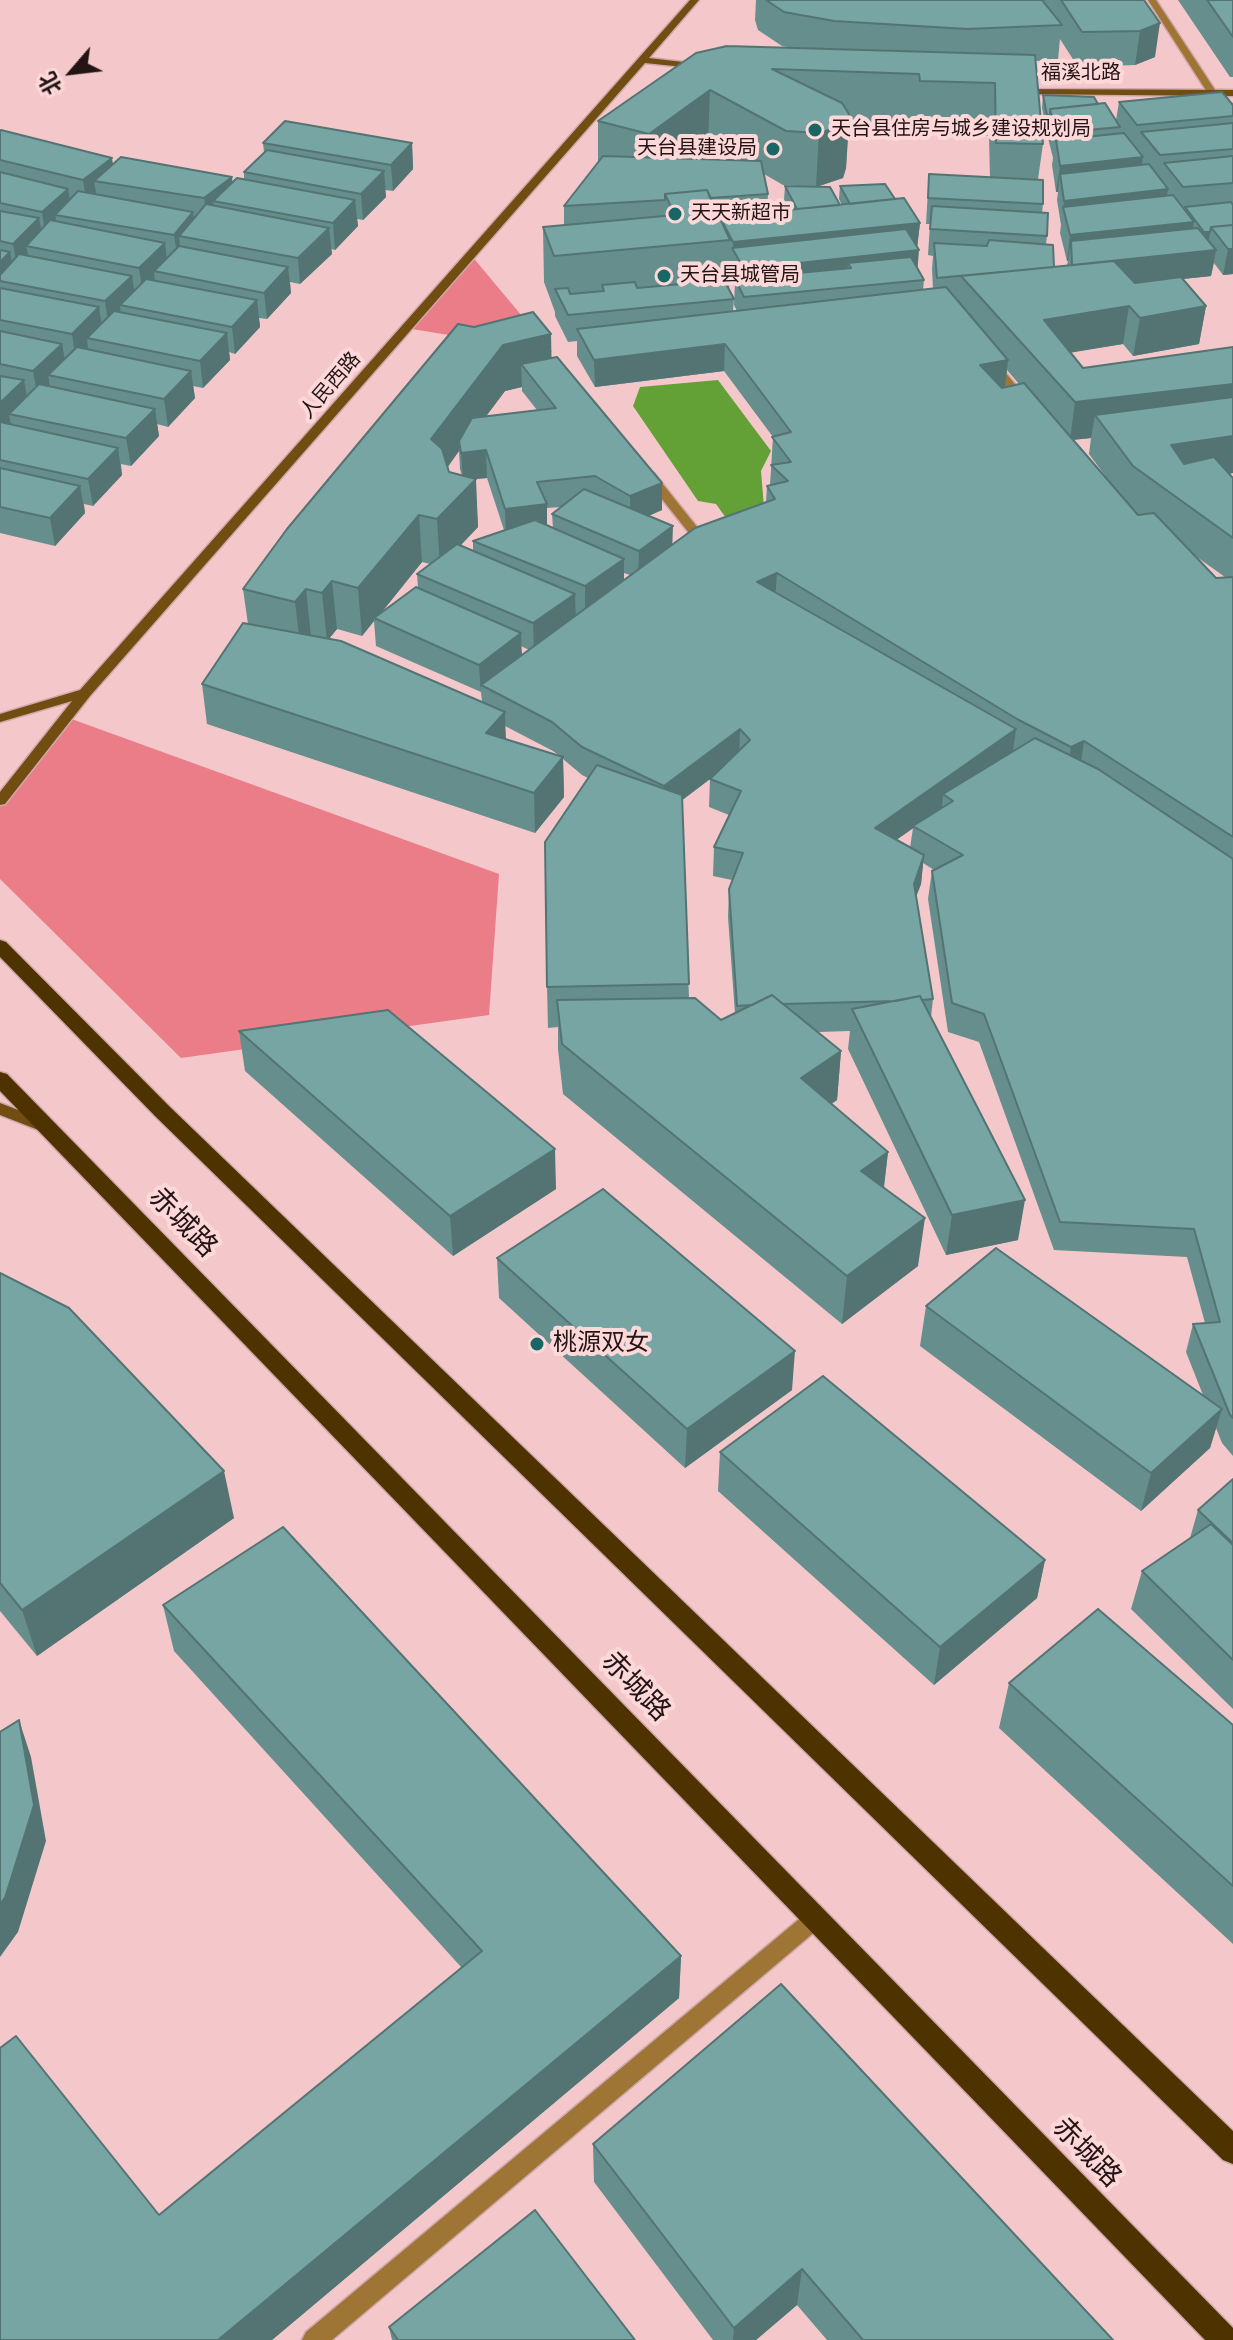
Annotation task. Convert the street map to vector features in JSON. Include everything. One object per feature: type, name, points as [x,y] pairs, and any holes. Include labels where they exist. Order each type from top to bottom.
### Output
[{"type":"main road","name":"人民西路","points":[[0,801],[85,693],[695,0]]},
{"type":"main road","points":[[642,60],[717,69]]},
{"type":"main road","name":"福溪北路","points":[[999,92],[1233,93]]},
{"type":"main road","points":[[0,718],[85,693]]},
{"type":"main road","points":[[0,946],[174,1123],[1233,2150]]},
{"type":"main road","name":"赤城路","points":[[0,1079],[1225,2340]]},
{"type":"main road","points":[[0,1109],[46,1127]]},
{"type":"street","points":[[1152,0],[1212,93]]},
{"type":"street","points":[[977,345],[1039,418]]},
{"type":"street","points":[[640,464],[720,560]]},
{"type":"street","points":[[314,2340],[817,1917]]},
{"type":"shaded area","points":[[471,255],[552,352],[406,328]]},
{"type":"shaded area","points":[[718,380],[771,451],[761,471],[764,507],[726,518],[716,504],[698,501],[633,406],[640,387]]},
{"type":"shaded area","points":[[66,717],[499,874],[489,1015],[181,1058],[0,879],[0,801]]},
{"type":"building","points":[[766,0],[1042,0],[1062,25],[967,29],[834,21],[784,12]]},
{"type":"building","points":[[1061,0],[1144,0],[1160,23],[1140,31],[1082,32]]},
{"type":"building","points":[[1207,0],[1233,0],[1233,37]]},
{"type":"building","points":[[727,46],[1035,55],[1043,144],[996,143],[995,83],[920,81],[919,74],[772,69],[842,103],[849,114],[846,124],[819,133],[786,131],[710,90],[649,134],[598,121],[696,53]]},
{"type":"building","points":[[1222,92],[1233,105],[1233,116],[1137,125],[1119,102]]},
{"type":"building","points":[[1043,95],[1094,97],[1098,104],[1050,109],[1050,115],[1047,115]]},
{"type":"building","points":[[1105,103],[1120,127],[1056,133],[1050,109]]},
{"type":"building","points":[[285,121],[412,143],[391,165],[263,143]]},
{"type":"building","points":[[1233,123],[1233,149],[1160,155],[1141,132]]},
{"type":"building","points":[[1,130],[112,158],[83,180],[0,160]]},
{"type":"building","points":[[1124,133],[1143,157],[1060,166],[1056,140]]},
{"type":"building","points":[[267,150],[384,171],[361,194],[244,172]]},
{"type":"building","points":[[603,156],[761,161],[768,194],[710,198],[707,190],[665,194],[665,200],[564,206]]},
{"type":"building","points":[[1233,156],[1233,183],[1183,187],[1164,163]]},
{"type":"building","points":[[121,157],[232,177],[204,198],[94,181]]},
{"type":"building","points":[[1149,164],[1168,189],[1064,201],[1060,174]]},
{"type":"building","points":[[0,172],[68,189],[42,212],[0,203]]},
{"type":"building","points":[[929,174],[1043,180],[1043,204],[928,198]]},
{"type":"building","points":[[237,178],[355,200],[333,223],[213,201]]},
{"type":"building","points":[[885,184],[895,199],[850,204],[840,186]]},
{"type":"building","points":[[785,186],[830,187],[840,205],[797,209]]},
{"type":"building","points":[[707,190],[730,240],[554,256],[543,227],[675,215],[665,194]]},
{"type":"building","points":[[78,191],[193,212],[174,235],[55,215]]},
{"type":"building","points":[[1173,195],[1194,222],[1070,235],[1063,207]]},
{"type":"building","points":[[904,198],[920,223],[733,242],[720,217]]},
{"type":"building","points":[[1231,202],[1233,225],[1211,227],[1210,232],[1204,232],[1185,207]]},
{"type":"building","points":[[206,204],[329,228],[298,258],[179,236]]},
{"type":"building","points":[[932,206],[1048,213],[1047,236],[930,229]]},
{"type":"building","points":[[0,211],[39,218],[13,244],[0,241]]},
{"type":"building","points":[[50,220],[165,243],[139,268],[26,246]]},
{"type":"building","points":[[1233,225],[1233,249],[1228,249],[1211,227]]},
{"type":"building","points":[[1198,228],[1216,250],[1072,265],[1071,241]]},
{"type":"building","points":[[906,229],[919,250],[744,269],[732,248]]},
{"type":"building","points":[[989,240],[1053,245],[1054,267],[937,278],[934,243],[987,246]]},
{"type":"building","points":[[179,246],[288,267],[264,293],[154,271]]},
{"type":"building","points":[[0,250],[10,252],[0,262]]},
{"type":"building","points":[[19,254],[132,276],[105,301],[0,281],[0,275]]},
{"type":"building","points":[[911,257],[924,280],[744,297],[735,279],[851,268],[848,263]]},
{"type":"building","points":[[1114,261],[1135,283],[1181,277],[1206,306],[1140,318],[1129,306],[1044,320],[1083,368],[1233,347],[1233,384],[1075,402],[961,276]]},
{"type":"building","points":[[704,275],[706,280],[723,278],[734,299],[568,315],[555,289],[568,288],[570,294],[604,291],[602,285],[635,282],[637,288],[682,284],[679,278]]},
{"type":"building","points":[[146,279],[257,300],[232,327],[120,305]]},
{"type":"building","points":[[946,287],[1008,360],[980,365],[1002,388],[1024,383],[1138,515],[1154,513],[1216,578],[1233,577],[1233,837],[1084,741],[1071,747],[1017,719],[777,573],[757,582],[1016,729],[875,828],[924,855],[914,884],[933,999],[922,1000],[920,996],[896,1001],[783,1004],[772,995],[752,1005],[737,1006],[729,889],[743,853],[714,847],[741,791],[710,779],[750,740],[740,729],[664,786],[582,747],[552,722],[481,685],[695,528],[775,499],[767,486],[788,481],[771,465],[791,462],[772,437],[791,432],[725,344],[594,360],[577,329]]},
{"type":"building","points":[[0,288],[99,307],[72,334],[0,320]]},
{"type":"building","points":[[114,311],[227,333],[200,361],[87,338]]},
{"type":"building","points":[[533,312],[551,334],[503,345],[431,439],[442,449],[449,472],[476,479],[437,519],[419,515],[358,588],[332,581],[322,593],[306,589],[295,602],[243,589],[287,529],[458,324],[474,327]]},
{"type":"building","points":[[0,331],[62,344],[33,371],[0,364]]},
{"type":"building","points":[[77,347],[191,371],[164,399],[48,375]]},
{"type":"building","points":[[557,357],[662,483],[630,496],[595,476],[537,482],[547,504],[505,509],[486,450],[461,453],[459,441],[472,418],[556,408],[521,364]]},
{"type":"building","points":[[0,376],[24,380],[0,403]]},
{"type":"building","points":[[39,384],[155,409],[126,438],[9,414]]},
{"type":"building","points":[[1233,397],[1233,436],[1171,445],[1184,464],[1214,457],[1233,478],[1233,538],[1133,466],[1095,415]]},
{"type":"building","points":[[0,422],[118,448],[88,479],[0,460]]},
{"type":"building","points":[[0,468],[80,486],[50,518],[0,507]]},
{"type":"building","points":[[584,489],[673,526],[639,551],[552,514]]},
{"type":"building","points":[[535,520],[624,559],[585,586],[473,541]]},
{"type":"building","points":[[457,544],[575,594],[533,623],[417,574]]},
{"type":"building","points":[[416,587],[521,633],[479,665],[374,618]]},
{"type":"building","points":[[243,623],[341,641],[505,712],[486,733],[563,757],[534,793],[202,684]]},
{"type":"building","points":[[1035,738],[1098,769],[1233,859],[1233,1418],[1193,1324],[1220,1322],[1194,1229],[1060,1222],[984,1014],[952,1003],[932,871],[963,855],[913,826],[953,801],[943,794]]},
{"type":"building","points":[[597,765],[682,795],[689,984],[547,987],[545,842]]},
{"type":"building","points":[[772,995],[841,1051],[801,1078],[888,1152],[861,1171],[925,1218],[847,1276],[562,1044],[557,1000],[695,998],[721,1020]]},
{"type":"building","points":[[920,996],[1025,1200],[952,1215],[852,1009]]},
{"type":"building","points":[[388,1010],[555,1149],[450,1216],[239,1031]]},
{"type":"building","points":[[603,1189],[795,1351],[687,1429],[497,1258]]},
{"type":"building","points":[[996,1248],[1222,1409],[1151,1473],[926,1306]]},
{"type":"building","points":[[0,1273],[69,1308],[224,1471],[22,1610],[0,1583]]},
{"type":"building","points":[[823,1376],[1045,1560],[940,1647],[720,1452]]},
{"type":"building","points":[[1233,1479],[1233,1543],[1198,1510]]},
{"type":"building","points":[[1211,1524],[1233,1545],[1233,1660],[1142,1571]]},
{"type":"building","points":[[283,1527],[681,1956],[218,2340],[0,2340],[0,2048],[16,2036],[159,2215],[482,1951],[163,1605]]},
{"type":"building","points":[[1098,1609],[1233,1725],[1233,1886],[1009,1683]]},
{"type":"building","points":[[19,1720],[34,1805],[5,1898],[0,1904],[0,1732]]},
{"type":"building","points":[[781,1984],[1113,2340],[863,2340],[802,2269],[734,2328],[593,2144]]},
{"type":"building","points":[[535,2210],[635,2340],[398,2340],[389,2327]]},
{"type":"place","name":"天台县住房与城乡建设规划局","points":[[815,130]]},
{"type":"place","name":"天台县建设局","points":[[773,149]]},
{"type":"place","name":"天天新超市","points":[[675,214]]},
{"type":"place","name":"天台县城管局","points":[[664,276]]},
{"type":"place","name":"桃源双女","points":[[537,1344]]}]
